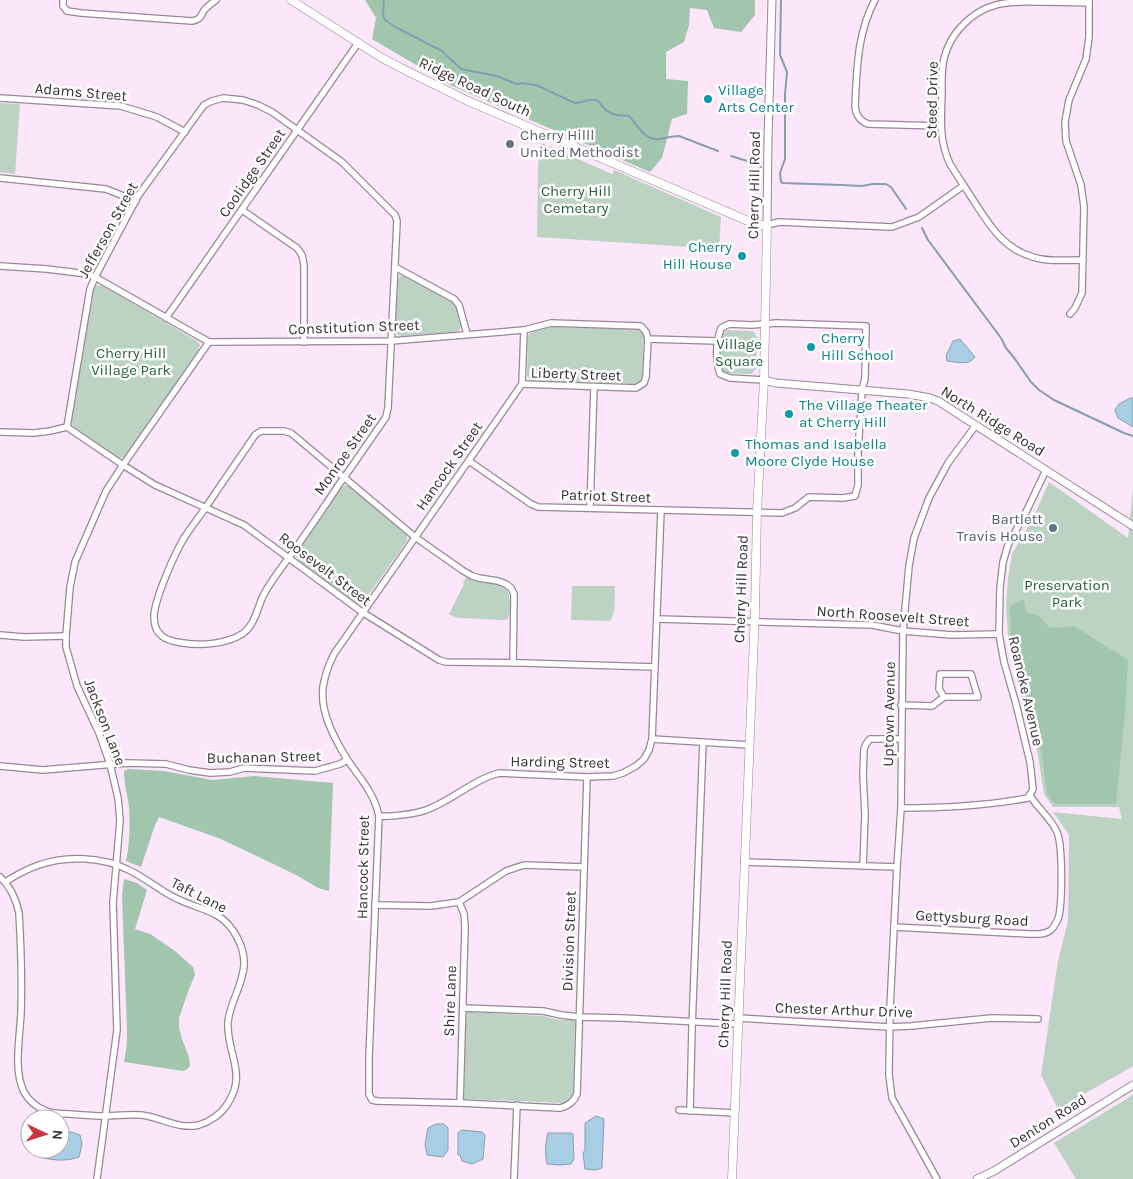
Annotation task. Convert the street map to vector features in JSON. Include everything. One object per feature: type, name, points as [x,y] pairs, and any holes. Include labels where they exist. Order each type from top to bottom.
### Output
[{"type":"main road","name":"Ridge Road South","points":[[291,0],[358,43],[408,72],[468,101],[739,218],[758,225],[767,225]]},
{"type":"main road","name":"Cherry Hill Road","points":[[732,1179],[757,512],[764,380],[767,225]]},
{"type":"street","points":[[63,0],[64,6],[68,11],[192,20],[202,16],[205,9],[216,0]]},
{"type":"street","name":"Cherry Hill Road","points":[[767,225],[772,0]]},
{"type":"street","points":[[875,0],[865,24],[858,55],[856,114],[868,124],[941,126]]},
{"type":"street","points":[[1070,314],[1082,293],[1084,198],[1066,140],[1065,122],[1069,100],[1086,59],[1089,37],[1089,1]]},
{"type":"street","name":"Steed Drive","points":[[1083,260],[1039,259],[1024,254],[1010,246],[996,234],[950,164],[942,143],[941,126],[945,55],[953,36],[965,22],[982,10],[1000,3],[1089,1]]},
{"type":"street","name":"Coolidge Street","points":[[166,318],[358,43]]},
{"type":"street","name":"Adams Street","points":[[0,98],[121,106],[157,117],[185,132]]},
{"type":"street","name":"Jefferson Street","points":[[67,426],[90,289],[95,277],[138,196],[204,105],[212,100],[223,98],[243,100],[272,112],[297,130]]},
{"type":"street","name":"Monroe Street","points":[[297,130],[342,162],[395,215],[397,221],[396,267],[386,417],[344,478],[267,588],[253,622],[242,635],[230,640],[209,644],[191,644],[173,641],[159,634],[155,625],[154,615],[171,564],[184,538],[255,435],[261,431],[284,431],[291,433],[344,478]]},
{"type":"street","points":[[0,178],[106,189],[136,201]]},
{"type":"street","points":[[767,225],[779,222],[892,227],[919,217],[963,186]]},
{"type":"street","points":[[242,210],[297,248],[302,255],[304,265],[304,342]]},
{"type":"street","name":"Constitution Street","points":[[0,266],[87,274],[209,342],[391,341],[524,330],[552,323],[640,326],[646,332],[648,339]]},
{"type":"street","points":[[396,267],[454,299],[459,305],[467,334]]},
{"type":"street","points":[[764,380],[730,378],[720,374],[717,365],[718,336],[721,328],[729,324],[776,323],[866,326],[865,378],[862,390]]},
{"type":"street","points":[[522,384],[524,330]]},
{"type":"street","points":[[648,339],[718,341]]},
{"type":"street","name":"Liberty Street","points":[[522,384],[636,388],[644,383],[646,377],[648,339]]},
{"type":"street","name":"Jackson Lane","points":[[97,1179],[117,1030],[113,903],[120,820],[118,798],[110,764],[99,733],[77,686],[66,647],[70,587],[75,562],[106,492],[209,342]]},
{"type":"street","name":"North Ridge Road","points":[[764,380],[776,383],[908,394],[938,401],[1133,526]]},
{"type":"street","name":"Hancock Street","points":[[522,384],[334,654],[327,669],[323,688],[324,704],[328,723],[347,760],[369,790],[379,816],[369,1058],[370,1097],[372,1100],[377,1101],[560,1108],[566,1107],[571,1103]]},
{"type":"street","points":[[590,508],[594,387]]},
{"type":"street","name":"Patriot Street","points":[[468,461],[538,507],[782,513],[795,508],[810,497],[843,498],[854,496],[858,485],[862,390]]},
{"type":"street","name":"Uptown Avenue","points":[[938,1179],[892,1098],[888,1074],[901,808],[903,632],[909,566],[914,538],[937,481],[976,425]]},
{"type":"street","points":[[0,432],[34,433],[67,426]]},
{"type":"street","name":"Roosevelt Street","points":[[67,426],[155,485],[244,525],[362,612],[439,660],[446,662],[655,667]]},
{"type":"street","name":"Roanoke Avenue","points":[[1030,795],[1032,789],[1030,762],[1004,662],[1000,634],[1000,588],[1003,562],[1008,545],[1046,470]]},
{"type":"street","points":[[344,478],[415,537],[462,570],[472,576],[498,581],[512,588],[514,594],[513,663]]},
{"type":"street","name":"Harding Street","points":[[379,816],[394,816],[424,811],[488,776],[500,773],[587,777],[613,776],[636,766],[644,758],[649,750],[652,739],[661,510]]},
{"type":"street","points":[[657,620],[754,623]]},
{"type":"street","name":"North Roosevelt Street","points":[[754,623],[872,625],[903,632],[952,636],[1000,634]]},
{"type":"street","points":[[0,635],[24,637],[66,636]]},
{"type":"street","points":[[901,705],[932,706],[944,697],[978,697],[971,674],[940,674],[939,689],[944,697]]},
{"type":"street","points":[[652,739],[749,745]]},
{"type":"street","points":[[863,866],[865,814],[864,749],[870,739],[901,739]]},
{"type":"street","points":[[690,1111],[703,742]]},
{"type":"street","name":"Buchanan Street","points":[[0,766],[43,770],[110,764],[166,764],[210,773],[230,772],[244,768],[315,771],[340,764],[347,760]]},
{"type":"street","name":"Division Street","points":[[571,1103],[577,1094],[587,777]]},
{"type":"street","points":[[901,808],[970,807],[1028,798],[1030,795]]},
{"type":"street","name":"Gettysburg Road","points":[[894,927],[1029,934],[1041,934],[1050,931],[1058,918],[1061,859],[1059,839],[1054,826],[1034,803],[1030,795]]},
{"type":"street","name":"Taft Lane","points":[[0,877],[15,898],[20,913],[21,1013],[18,1066],[24,1092],[33,1104],[46,1111],[61,1114],[144,1115],[185,1126],[199,1125],[214,1118],[225,1108],[232,1098],[237,1072],[228,1029],[228,1019],[244,965],[239,942],[233,931],[219,916],[170,896],[127,869],[116,864],[96,860],[61,860],[40,864],[5,882]]},
{"type":"street","points":[[744,862],[897,867]]},
{"type":"street","points":[[375,905],[431,906],[459,902],[506,871],[524,865],[584,867]]},
{"type":"street","name":"Shire Lane","points":[[459,902],[464,914],[465,927],[460,1103]]},
{"type":"street","name":"Chester Arthur Drive","points":[[463,1008],[543,1011],[580,1017],[890,1027],[992,1018],[1038,1019]]},
{"type":"street","name":"Denton Road","points":[[977,1179],[994,1171],[1133,1085]]},
{"type":"street","points":[[514,1179],[517,1106]]},
{"type":"street","points":[[679,1110],[735,1113]]},
{"type":"green space","points":[[365,0],[755,0],[755,15],[741,32],[714,28],[707,10],[690,8],[689,25],[684,42],[666,52],[666,79],[688,81],[687,114],[672,119],[662,158],[650,172],[450,85],[372,39],[376,18]]},
{"type":"green space","points":[[0,103],[20,104],[15,174],[0,172]]},
{"type":"green space","name":"Cherry Hill Cemetary","points":[[541,143],[612,174],[614,170],[721,217],[719,249],[537,237],[538,165]]},
{"type":"green space","points":[[404,275],[454,302],[461,323],[460,330],[456,332],[398,335],[395,331],[398,280],[400,276]]},
{"type":"green space","name":"Cherry Hill Village Park","points":[[96,285],[103,286],[197,341],[200,345],[198,352],[126,456],[121,458],[117,458],[74,427],[71,422],[92,290]]},
{"type":"green space","points":[[551,327],[639,329],[644,334],[642,378],[637,384],[531,381],[527,376],[528,336],[531,332]]},
{"type":"green space","name":"Village Square","points":[[727,330],[753,331],[757,337],[756,369],[751,374],[725,373],[720,368],[721,333]]},
{"type":"green space","name":"Preservation Park","points":[[1049,482],[1128,538],[1133,489],[1133,1066],[1058,1109],[1041,1075],[1058,961],[1068,921],[1069,835],[1053,812],[1122,819],[1119,807],[1053,807],[1044,794],[1038,755],[1014,671],[1008,637],[1006,605],[1012,554],[1034,516]]},
{"type":"green space","points":[[345,485],[350,487],[406,533],[407,536],[407,541],[362,604],[357,604],[298,560],[295,554],[341,487]]},
{"type":"green space","points":[[466,577],[504,587],[509,594],[510,600],[508,619],[460,618],[449,614]]},
{"type":"green space","points":[[572,586],[615,586],[614,609],[610,621],[571,620]]},
{"type":"green space","points":[[1024,599],[1026,612],[1038,615],[1050,628],[1074,626],[1128,660],[1116,804],[1055,804],[1047,794],[1042,754],[1030,719],[1011,639],[1010,606]]},
{"type":"green space","points":[[128,769],[164,771],[212,780],[254,776],[333,783],[329,891],[318,888],[296,875],[221,839],[159,817],[141,867],[126,861],[130,820],[124,771]]},
{"type":"green space","points":[[124,879],[137,883],[147,890],[135,929],[150,934],[175,951],[193,967],[195,975],[179,1018],[179,1028],[189,1057],[190,1066],[183,1071],[124,1062],[127,1029],[122,896]]},
{"type":"green space","points":[[467,1012],[543,1016],[558,1020],[575,1020],[573,1100],[563,1103],[464,1099]]},
{"type":"green space","points":[[1133,1095],[1133,1179],[1076,1179],[1054,1143]]},
{"type":"water","points":[[960,339],[975,357],[970,362],[947,361],[946,356],[953,341]]},
{"type":"water","points":[[1133,398],[1133,427],[1118,418],[1115,410],[1119,404]]},
{"type":"water","points":[[596,1116],[604,1119],[602,1168],[596,1170],[585,1169],[583,1153],[585,1150],[585,1123]]},
{"type":"water","points":[[436,1124],[444,1124],[448,1128],[448,1150],[443,1157],[427,1155],[425,1144],[428,1128]]},
{"type":"water","points":[[462,1130],[482,1132],[485,1135],[483,1159],[472,1164],[462,1161],[460,1155],[458,1155],[458,1133]]},
{"type":"water","points":[[70,1132],[80,1135],[82,1144],[79,1157],[69,1160],[48,1159],[70,1159]]},
{"type":"water","points":[[548,1133],[573,1134],[574,1159],[571,1164],[547,1164],[546,1141]]},
{"type":"waterway","points":[[384,0],[383,16],[385,20],[442,51],[461,69],[497,76],[517,84],[536,85],[575,103],[596,100],[610,113],[629,116],[642,132],[650,138],[659,139],[679,136],[718,151]]},
{"type":"waterway","points":[[781,0],[780,55],[787,72],[785,159],[780,173],[781,182],[862,186],[886,184],[891,187],[906,209]]},
{"type":"waterway","points":[[731,156],[761,167]]},
{"type":"waterway","points":[[922,228],[928,240],[1001,338],[1006,348],[1031,382],[1039,390],[1054,400],[1133,436]]},
{"type":"place","name":"Village Arts Center","points":[[708,99]]},
{"type":"place","name":"Cherry Hilll United Methodist","points":[[510,144]]},
{"type":"place","name":"Cherry Hill House","points":[[742,256]]},
{"type":"place","name":"Cherry Hill School","points":[[811,347]]},
{"type":"place","name":"The Village Theater at Cherry Hill","points":[[789,414]]},
{"type":"place","name":"Thomas and Isabella Moore Clyde House","points":[[735,453]]},
{"type":"place","name":"Bartlett Travis House","points":[[1053,528]]}]
